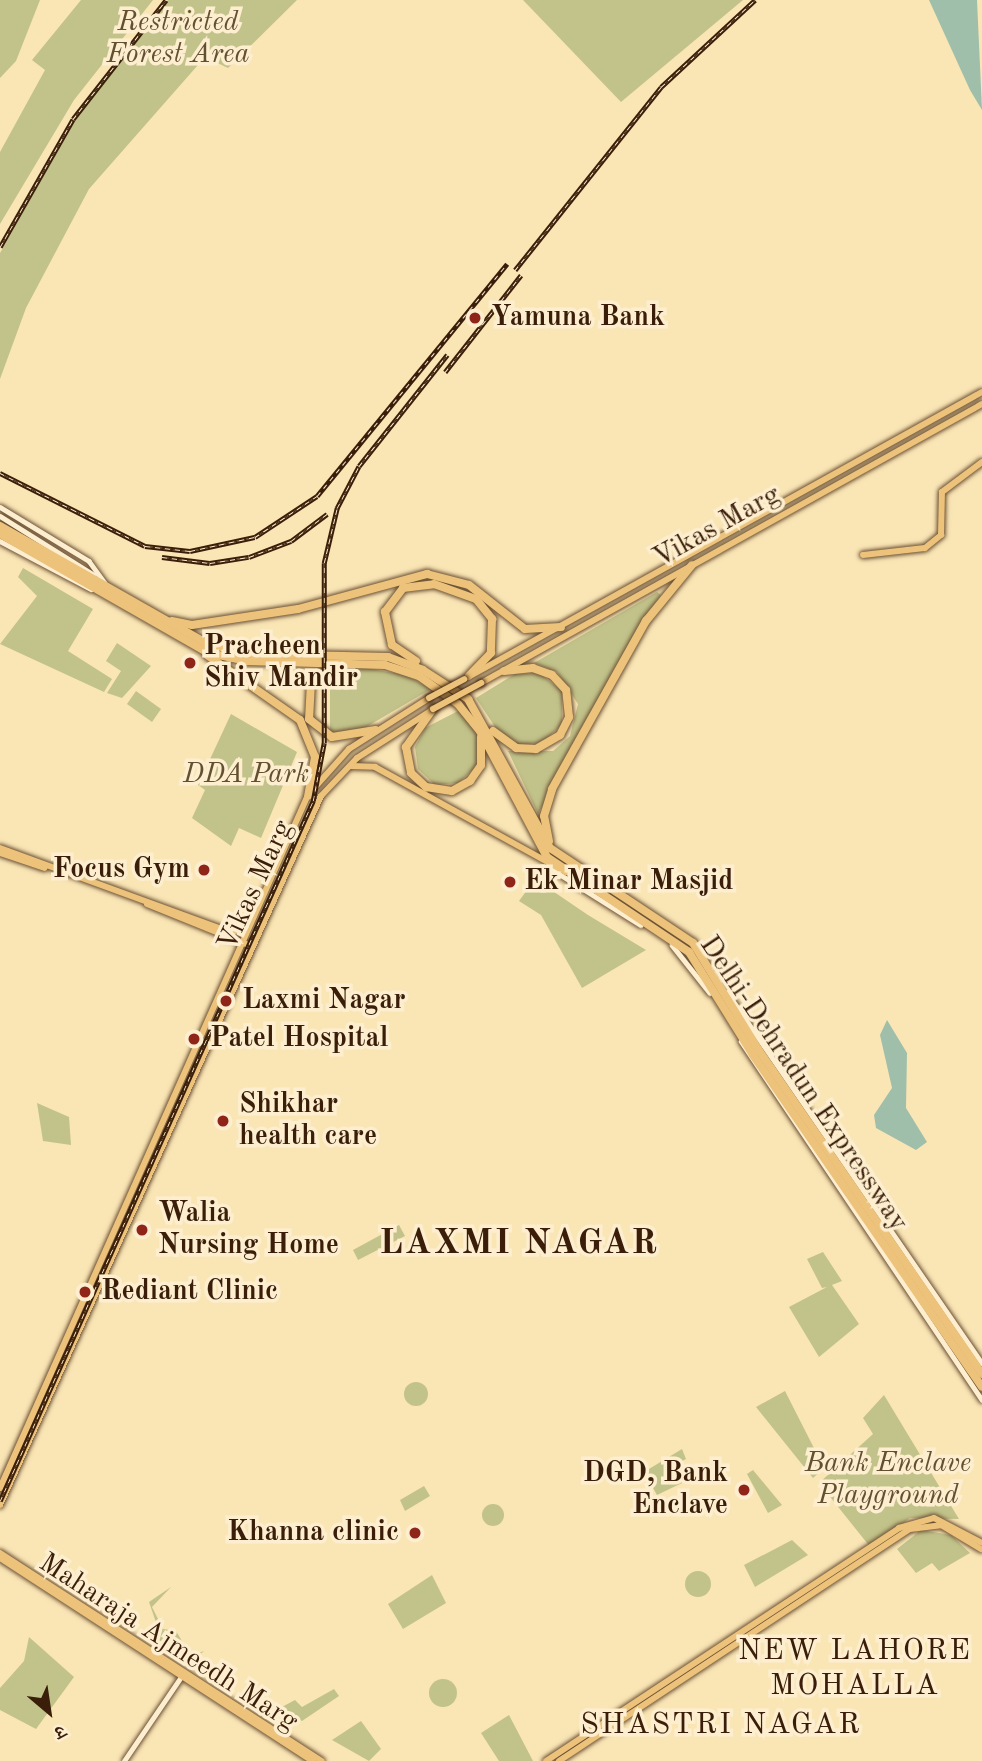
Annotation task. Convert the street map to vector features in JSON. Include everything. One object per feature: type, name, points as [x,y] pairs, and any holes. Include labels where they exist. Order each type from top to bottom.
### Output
[{"type":"highway","name":"Delhi-Dehradun Expressway","points":[[0,526],[58,564]]},
{"type":"highway","name":"Delhi-Dehradun Expressway","points":[[0,534],[230,650],[379,656],[435,676],[482,719],[539,832],[566,868],[683,932],[743,1024],[755,1052]]},
{"type":"highway","points":[[566,868],[545,831],[552,789],[646,621],[692,565]]},
{"type":"highway","points":[[150,611],[186,625],[223,621],[298,609],[427,574],[470,584],[525,629],[561,627]]},
{"type":"highway","points":[[435,676],[398,651],[386,630],[390,601],[415,584],[470,596],[489,613],[494,646],[467,678]]},
{"type":"highway","name":"Delhi-Dehradun Expressway","points":[[104,588],[195,647],[239,661],[357,662],[419,676],[458,704],[481,731],[536,841],[566,868],[680,942],[741,1035],[967,1357],[982,1374]]},
{"type":"highway","points":[[195,647],[300,720],[315,757],[308,795]]},
{"type":"highway","points":[[357,662],[329,667],[311,682],[307,714],[332,737],[375,730]]},
{"type":"highway","points":[[482,719],[503,742],[523,750],[549,744],[567,724],[568,697],[552,675],[533,668],[503,671]]},
{"type":"highway","points":[[433,709],[406,747],[411,773],[426,787],[452,791],[470,782],[483,758],[481,731]]},
{"type":"highway","name":"Delhi-Dehradun Expressway","points":[[967,1357],[982,1387]]},
{"type":"main road","name":"Vikas Marg","points":[[0,1488],[308,795],[375,730],[982,392]]},
{"type":"main road","name":"Vikas Marg","points":[[0,1505],[304,831],[340,773],[433,709],[982,404]]},
{"type":"main road","points":[[863,555],[925,548],[941,535],[942,492],[982,462]]},
{"type":"main road","points":[[340,773],[357,764],[375,767],[550,868],[566,868]]},
{"type":"main road","points":[[295,827],[304,831]]},
{"type":"main road","points":[[0,850],[232,936],[251,946]]},
{"type":"main road","points":[[232,936],[251,922]]},
{"type":"main road","points":[[232,936],[236,955]]},
{"type":"main road","points":[[546,1761],[914,1521],[941,1519],[982,1547]]},
{"type":"main road","points":[[559,1761],[925,1524],[982,1547]]},
{"type":"main road","name":"Maharaja Ajmeedh Marg","points":[[0,1553],[313,1761]]},
{"type":"main road","name":"Maharaja Ajmeedh Marg","points":[[0,1559],[182,1675]]},
{"type":"main road","points":[[182,1675],[322,1761]]},
{"type":"street","points":[[0,507],[89,561],[104,588]]},
{"type":"street","points":[[0,516],[104,588]]},
{"type":"street","points":[[0,541],[57,576],[104,588]]},
{"type":"street","points":[[550,868],[673,945],[716,999]]},
{"type":"street","points":[[713,975],[967,1357],[982,1399]]},
{"type":"street","points":[[741,1035],[749,1060],[967,1357]]},
{"type":"street","points":[[124,1761],[182,1675]]},
{"type":"green space","points":[[0,0],[40,0],[16,61],[0,78]]},
{"type":"green space","points":[[81,0],[153,0],[74,100],[0,224],[0,152],[45,70],[32,60]]},
{"type":"green space","name":"Restricted Forest Area","points":[[168,0],[297,0],[228,68],[205,57],[89,189],[26,308],[0,379],[0,253],[84,104]]},
{"type":"green space","points":[[523,0],[743,0],[621,102]]},
{"type":"green space","points":[[23,568],[93,609],[68,651],[112,679],[104,692],[0,644],[37,596],[18,577]]},
{"type":"green space","points":[[657,592],[661,595],[538,814],[508,751],[553,751],[570,736],[578,704],[557,672],[534,663]]},
{"type":"green space","points":[[117,643],[151,666],[122,698],[107,693],[121,671],[106,661]]},
{"type":"green space","points":[[359,667],[406,675],[431,689],[356,733],[330,733],[330,670]]},
{"type":"green space","points":[[539,673],[562,691],[562,725],[541,743],[516,745],[503,739],[476,698],[515,674]]},
{"type":"green space","points":[[136,691],[161,709],[152,722],[127,704]]},
{"type":"green space","points":[[458,711],[482,739],[476,767],[458,783],[435,785],[418,769],[415,747],[425,728]]},
{"type":"green space","name":"DDA Park","points":[[231,714],[297,752],[261,838],[239,828],[231,846],[192,818],[205,790],[198,785]]},
{"type":"green space","points":[[535,879],[646,950],[582,988],[541,915],[519,901]]},
{"type":"green space","points":[[37,1103],[69,1117],[71,1145],[43,1141]]},
{"type":"green space","points":[[399,1225],[405,1236],[358,1260],[353,1250]]},
{"type":"green space","points":[[823,1252],[842,1281],[832,1285],[859,1324],[819,1357],[789,1307],[827,1287],[822,1288],[807,1259]]},
{"type":"green space","points":[[416,1382],[425,1385],[428,1394],[425,1403],[416,1406],[407,1403],[404,1394],[407,1385]]},
{"type":"green space","points":[[785,1391],[817,1454],[824,1451],[831,1462],[813,1478],[756,1407]]},
{"type":"green space","name":"Bank Enclave Playground","points":[[884,1395],[959,1519],[910,1518],[871,1548],[819,1483],[873,1434],[863,1418]]},
{"type":"green space","points":[[682,1449],[686,1459],[673,1466],[682,1483],[657,1495],[644,1472]]},
{"type":"green space","points":[[753,1470],[782,1505],[768,1513],[747,1474]]},
{"type":"green space","points":[[424,1486],[430,1496],[405,1511],[400,1500]]},
{"type":"green space","points":[[493,1504],[501,1507],[504,1515],[501,1523],[493,1526],[485,1523],[482,1515],[485,1507]]},
{"type":"green space","points":[[921,1530],[951,1535],[970,1553],[939,1571],[932,1563],[916,1573],[897,1549]]},
{"type":"green space","points":[[792,1540],[808,1555],[755,1587],[744,1565]]},
{"type":"green space","points":[[698,1571],[707,1575],[711,1584],[707,1593],[698,1597],[689,1593],[685,1584],[689,1575]]},
{"type":"green space","points":[[432,1575],[446,1603],[403,1629],[388,1604]]},
{"type":"green space","points":[[171,1587],[152,1607],[163,1629],[176,1631],[191,1656],[204,1651],[193,1661],[166,1644],[150,1644],[159,1631],[149,1602]]},
{"type":"green space","points":[[29,1637],[74,1677],[36,1729],[0,1710],[0,1688],[24,1661]]},
{"type":"green space","points":[[443,1679],[453,1683],[457,1693],[453,1703],[443,1707],[433,1703],[429,1693],[433,1683]]},
{"type":"green space","points":[[334,1689],[339,1696],[302,1721],[280,1708],[295,1700],[302,1707]]},
{"type":"green space","points":[[509,1715],[533,1761],[499,1761],[481,1733]]},
{"type":"green space","points":[[361,1721],[381,1749],[369,1761],[332,1740]]},
{"type":"shaded area","points":[[929,0],[977,0],[982,110],[970,90]]},
{"type":"shaded area","points":[[887,1020],[907,1053],[906,1108],[927,1142],[916,1150],[876,1128],[874,1115],[892,1088],[880,1035]]},
{"type":"railway","points":[[0,247],[73,119],[166,0]]},
{"type":"railway","points":[[515,270],[661,87],[755,0]]},
{"type":"railway","points":[[0,473],[145,546],[190,551],[255,537],[317,496],[507,264]]},
{"type":"railway","points":[[445,372],[521,275]]},
{"type":"railway","points":[[0,1501],[313,801],[324,743],[324,563],[337,508],[359,466],[447,355]]},
{"type":"railway","points":[[162,557],[210,563],[249,557],[291,541],[327,514]]},
{"type":"place","name":"Yamuna Bank","points":[[475,318]]},
{"type":"place","name":"Pracheen Shiv Mandir","points":[[190,663]]},
{"type":"place","name":"Focus Gym","points":[[204,870]]},
{"type":"place","name":"Ek Minar Masjid","points":[[510,882]]},
{"type":"place","name":"Laxmi Nagar","points":[[226,1001]]},
{"type":"place","name":"Patel Hospital","points":[[194,1039]]},
{"type":"place","name":"Shikhar health care","points":[[223,1121]]},
{"type":"place","name":"Walia Nursing Home","points":[[142,1230]]},
{"type":"place","name":"Rediant Clinic","points":[[85,1292]]},
{"type":"place","name":"DGD, Bank Enclave","points":[[744,1490]]},
{"type":"place","name":"Khanna clinic","points":[[415,1533]]},
{"type":"district","name":"LAXMI NAGAR","points":[[519,1244]]},
{"type":"district","name":"NEW LAHORE MOHALLA","points":[[855,1668]]},
{"type":"district","name":"SHASTRI NAGAR","points":[[721,1725]]}]
